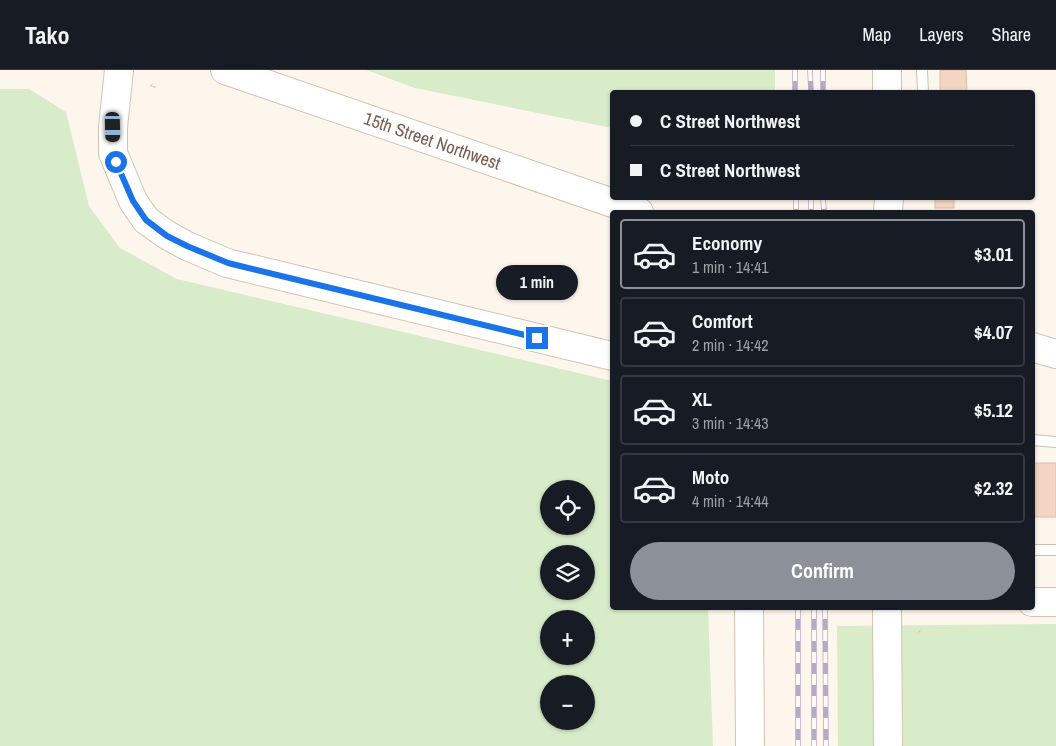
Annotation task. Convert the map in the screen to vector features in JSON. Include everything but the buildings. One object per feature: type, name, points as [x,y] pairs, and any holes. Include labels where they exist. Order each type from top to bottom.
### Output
[{"type":"street","points":[[118,70],[113,127],[113,153],[133,201],[146,220],[167,236],[228,263],[610,356]]},
{"type":"street","name":"15th Street Northwest","points":[[225,70],[633,210]]},
{"type":"street","points":[[887,70],[887,90]]},
{"type":"street","points":[[1035,348],[1056,354]]},
{"type":"street","points":[[1035,602],[1056,602]]},
{"type":"street","points":[[749,610],[750,746]]},
{"type":"street","points":[[887,610],[888,746]]},
{"type":"lane","points":[[922,70],[923,90]]},
{"type":"lane","points":[[1035,440],[1056,442]]},
{"type":"lane","points":[[1035,550],[1056,550]]},
{"type":"green space","points":[[366,70],[775,70],[775,90],[610,90],[610,128],[415,88]]},
{"type":"green space","points":[[0,89],[29,89],[66,112],[89,206],[120,248],[177,279],[610,381],[610,610],[708,610],[713,746],[0,746]]},
{"type":"green space","points":[[1056,624],[1056,746],[838,746],[837,626]]},
{"type":"railway","points":[[795,70],[795,90]]},
{"type":"railway","points":[[810,70],[811,90]]},
{"type":"railway","points":[[823,70],[823,90]]},
{"type":"railway","points":[[796,200],[796,210]]},
{"type":"railway","points":[[811,200],[811,210]]},
{"type":"railway","points":[[823,200],[824,210]]},
{"type":"railway","points":[[798,610],[798,746]]},
{"type":"railway","points":[[814,610],[814,746]]},
{"type":"railway","points":[[825,610],[826,746]]},
{"type":"route","points":[[116,162],[133,201],[146,220],[167,236],[187,246],[228,263],[537,338]]}]
